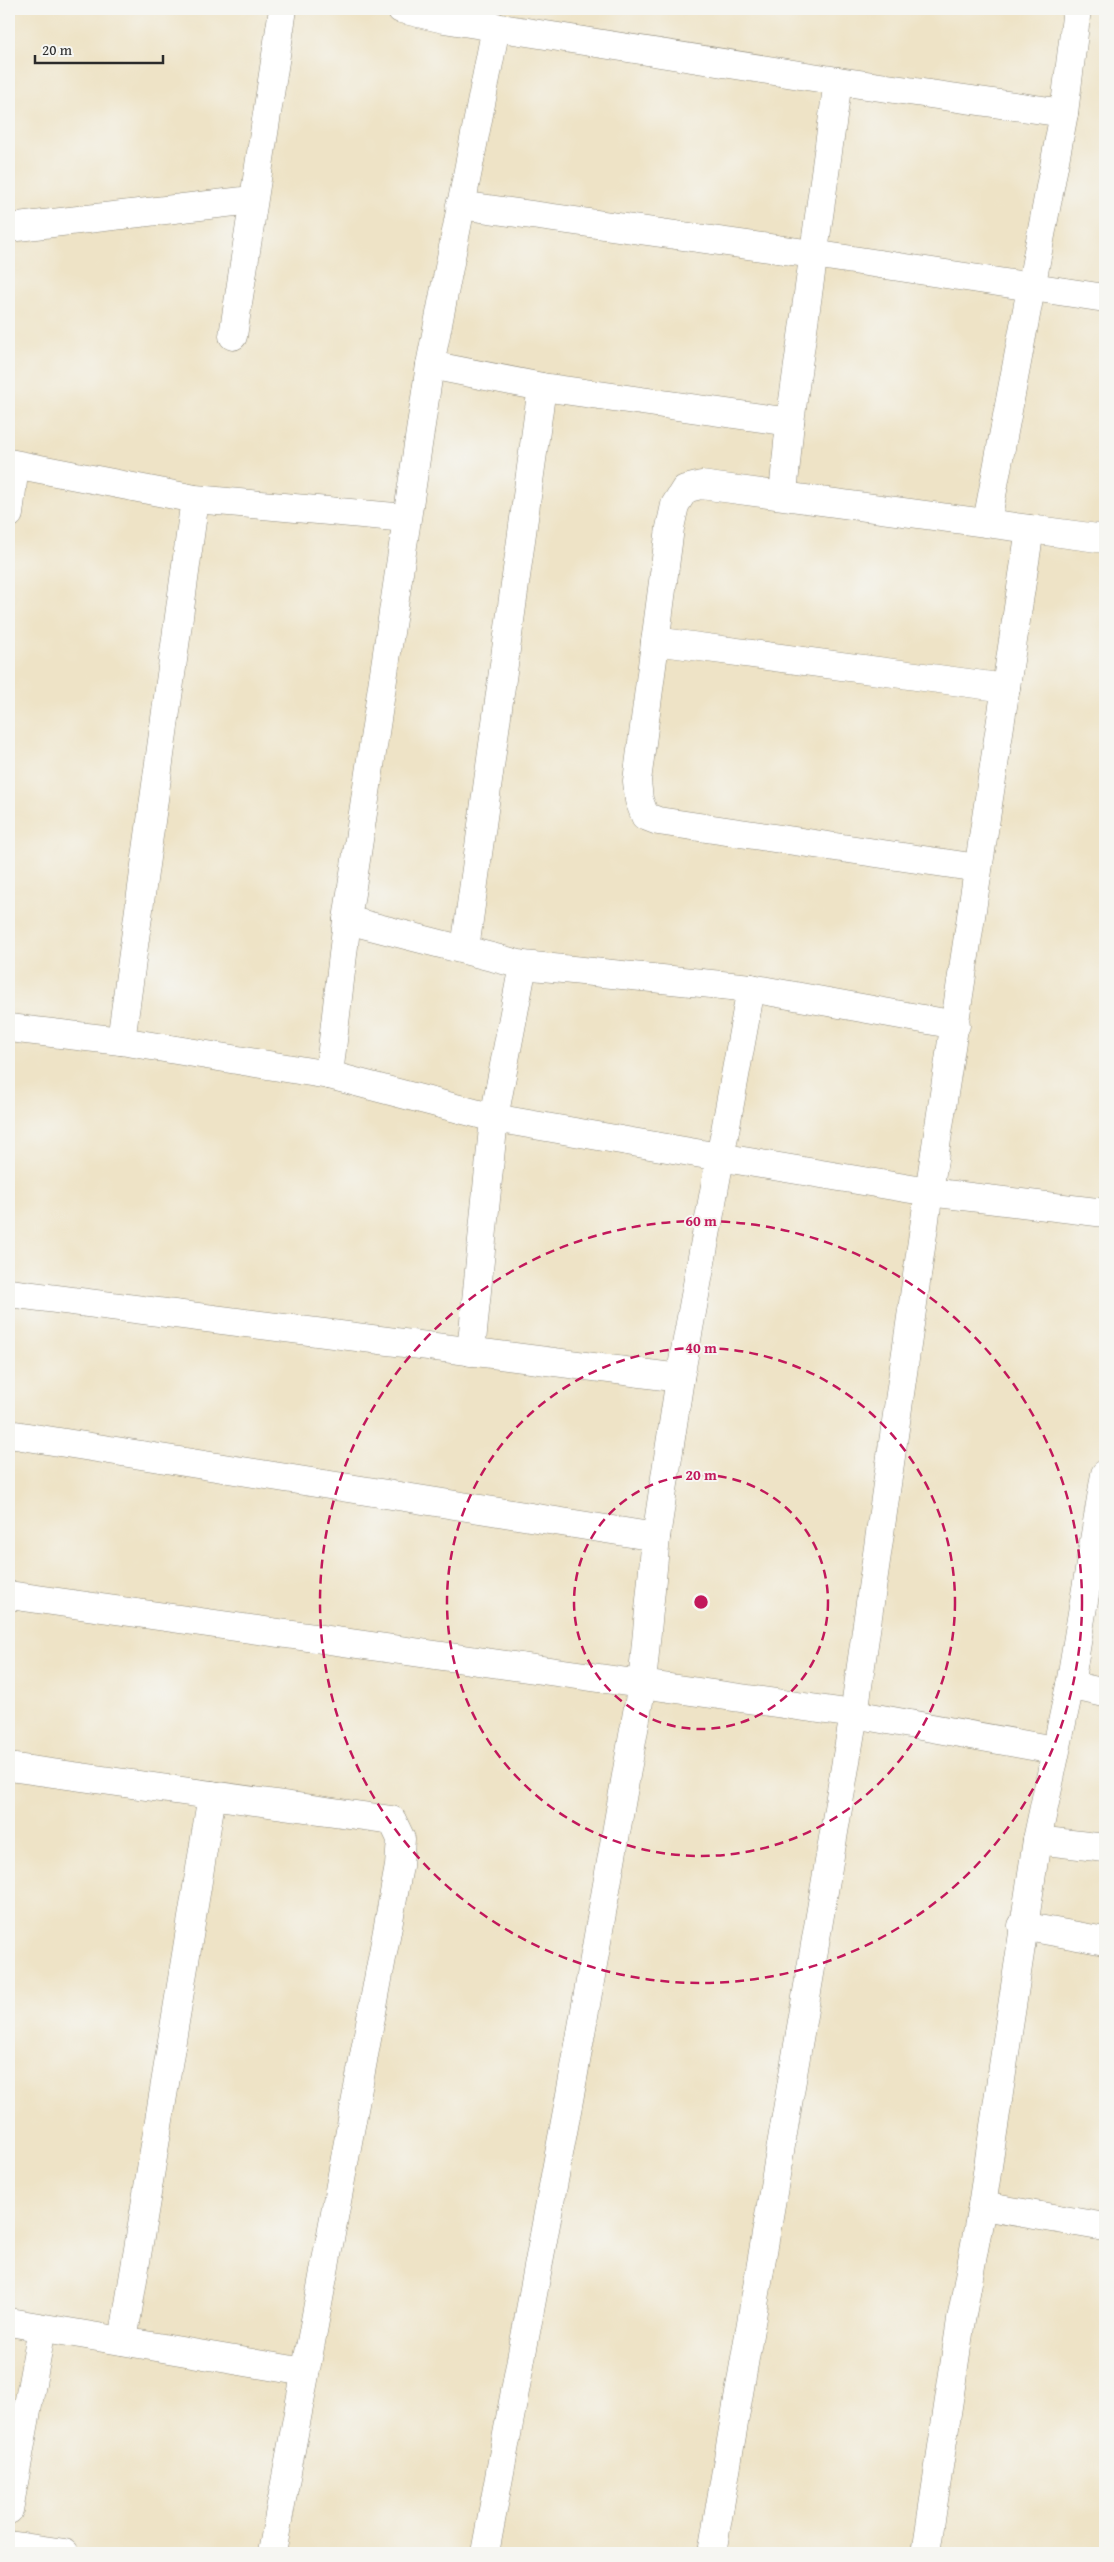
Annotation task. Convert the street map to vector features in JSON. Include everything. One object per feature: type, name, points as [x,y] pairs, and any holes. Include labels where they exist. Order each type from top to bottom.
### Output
[{"type":"street","points":[[233,336],[252,200],[283,9]]},
{"type":"street","points":[[400,9],[445,14],[496,27],[838,81],[1064,113]]},
{"type":"street","points":[[987,522],[1029,288],[1064,113],[1077,9]]},
{"type":"street","points":[[329,1075],[347,920],[430,365],[496,27]]},
{"type":"street","points":[[782,494],[790,422],[838,81]]},
{"type":"street","points":[[9,228],[252,200]]},
{"type":"street","points":[[460,205],[813,254],[1105,298]]},
{"type":"street","points":[[430,365],[542,387],[790,422]]},
{"type":"street","points":[[464,949],[542,387]]},
{"type":"street","points":[[9,514],[12,464],[195,500],[406,518]]},
{"type":"street","points":[[978,868],[658,821],[645,816],[638,800],[637,781],[670,528],[675,505],[685,489],[701,484],[1105,539]]},
{"type":"street","points":[[121,1041],[195,500]]},
{"type":"street","points":[[712,2553],[854,1714],[928,1192],[956,1025],[1030,529]]},
{"type":"street","points":[[655,641],[1006,688]]},
{"type":"street","points":[[347,920],[523,965],[751,988],[956,1025]]},
{"type":"street","points":[[471,1352],[494,1118],[523,965]]},
{"type":"street","points":[[485,2553],[572,2083],[642,1684],[656,1537],[680,1378],[751,988]]},
{"type":"street","points":[[9,1028],[121,1041],[329,1075],[494,1118],[719,1157],[928,1192],[1105,1213]]},
{"type":"street","points":[[9,1293],[680,1378]]},
{"type":"street","points":[[9,1434],[656,1537]]},
{"type":"street","points":[[926,2553],[961,2320],[982,2206],[1022,1926],[1054,1750],[1070,1685],[1105,1474]]},
{"type":"street","points":[[9,1595],[854,1714],[1054,1750]]},
{"type":"street","points":[[1070,1685],[1105,1693]]},
{"type":"street","points":[[10,1775],[212,1795],[392,1820],[401,1839],[399,1866],[272,2553]]},
{"type":"street","points":[[123,2341],[212,1795]]},
{"type":"street","points":[[1037,1840],[1105,1848]]},
{"type":"street","points":[[1022,1926],[1105,1941]]},
{"type":"street","points":[[982,2206],[1105,2227]]},
{"type":"street","points":[[9,2322],[305,2372]]},
{"type":"street","points":[[9,2510],[42,2328]]},
{"type":"street","points":[[9,2544],[65,2553]]}]
